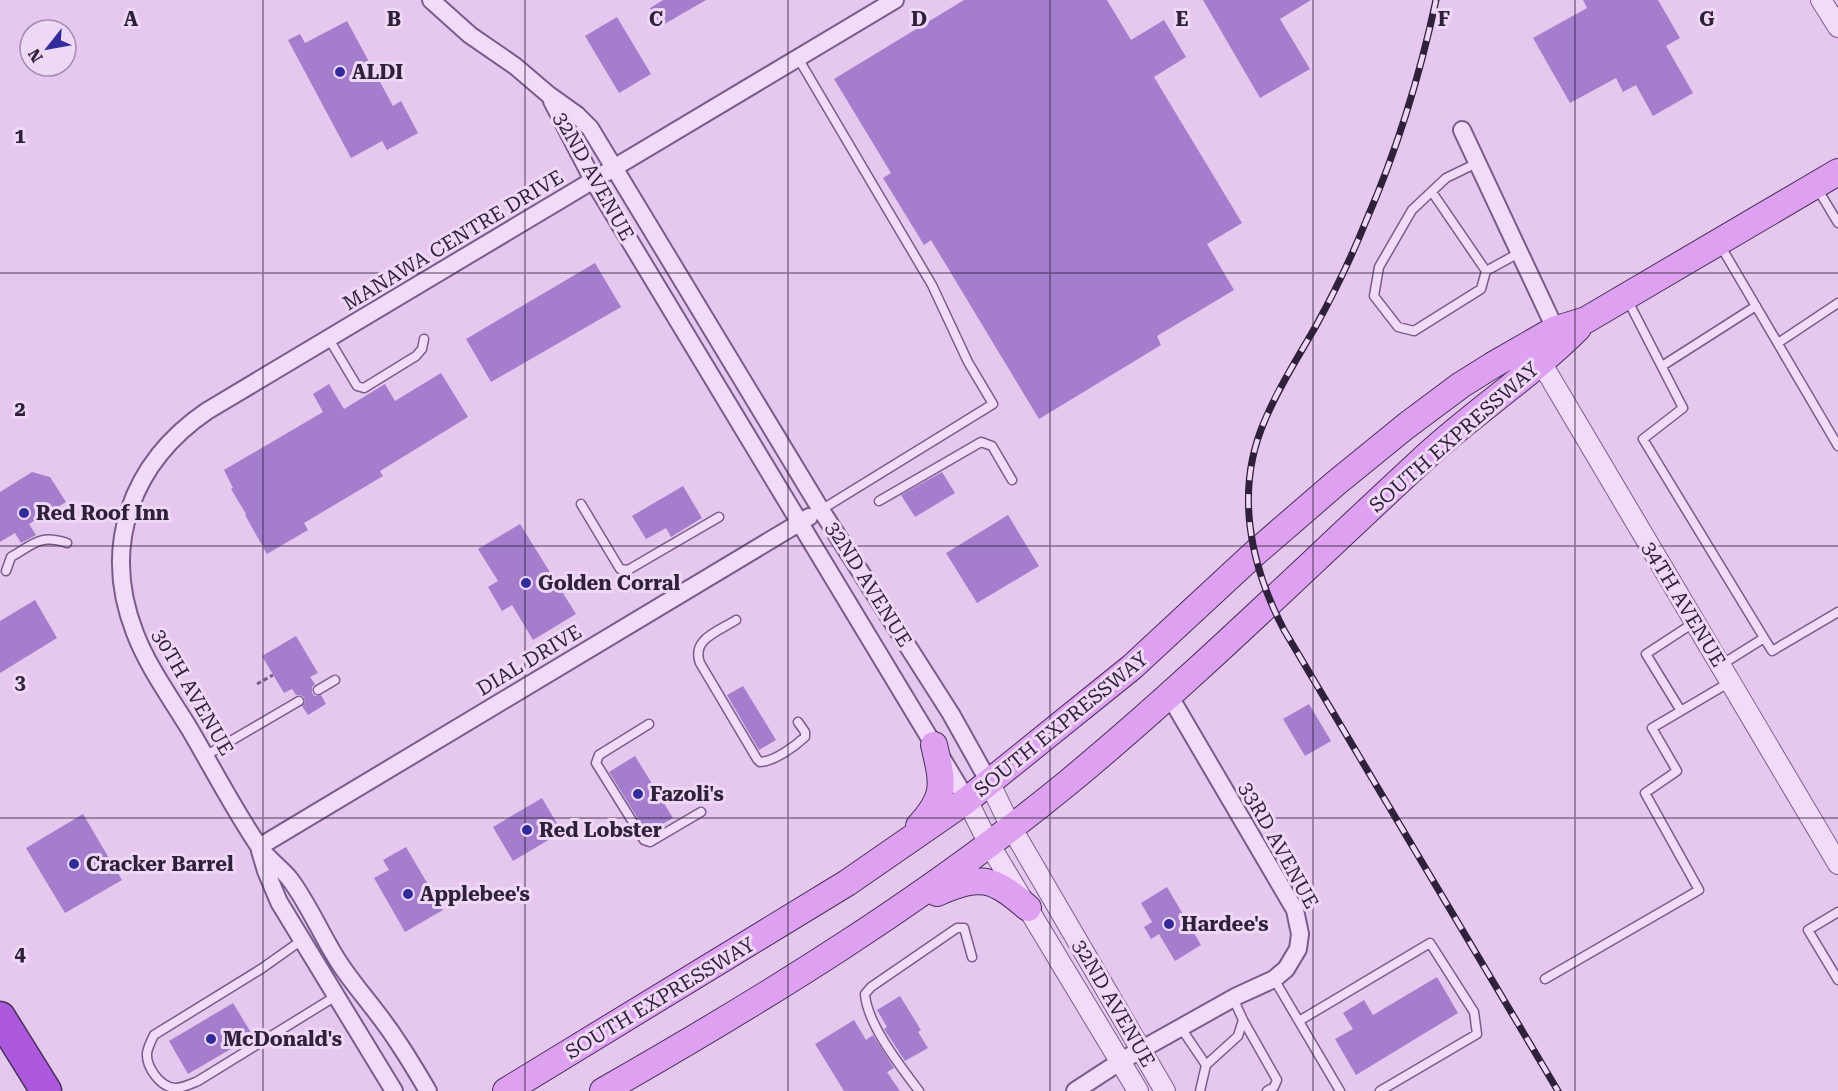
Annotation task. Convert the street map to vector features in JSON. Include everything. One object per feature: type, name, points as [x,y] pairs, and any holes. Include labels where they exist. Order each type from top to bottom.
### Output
[{"type":"highway","points":[[0,1017],[46,1091]]},
{"type":"main road","name":"SOUTH EXPRESSWAY","points":[[603,1091],[724,1022],[834,953],[989,844],[1071,780],[1169,695],[1536,353],[1625,296],[1838,172]]},
{"type":"main road","name":"SOUTH EXPRESSWAY","points":[[506,1091],[763,936],[896,850],[967,800],[1132,667],[1255,553],[1336,483],[1461,386],[1536,353]]},
{"type":"main road","points":[[896,850],[933,811],[939,799],[941,775],[934,745]]},
{"type":"main road","points":[[900,908],[951,887],[976,880],[998,885],[1028,908]]},
{"type":"street","name":"32ND AVENUE","points":[[431,0],[470,34],[515,66],[590,128],[821,510],[951,714],[1011,827],[1165,1091]]},
{"type":"street","name":"MANAWA CENTRE DRIVE","points":[[128,513],[152,465],[169,443],[188,424],[207,411],[895,0]]},
{"type":"street","points":[[1821,0],[1838,27]]},
{"type":"street","name":"32ND AVENUE","points":[[549,95],[593,180],[967,800],[989,844],[1138,1091]]},
{"type":"street","points":[[1462,130],[1558,337]]},
{"type":"street","name":"34TH AVENUE","points":[[1536,353],[1838,864]]},
{"type":"street","name":"DIAL DRIVE","points":[[259,847],[821,510]]},
{"type":"street","name":"30TH AVENUE","points":[[128,513],[121,563],[124,597],[144,651],[259,847],[290,879],[339,963],[397,1040],[428,1091]]},
{"type":"street","name":"33RD AVENUE","points":[[1075,1091],[1121,1061],[1233,998],[1274,979],[1286,969],[1298,949],[1300,934],[1295,910],[1169,695]]},
{"type":"street","name":"30TH AVENUE","points":[[259,847],[266,872],[279,902],[394,1091]]},
{"type":"lane","points":[[798,58],[932,285],[968,362],[993,404],[821,510]]},
{"type":"lane","points":[[1477,163],[1446,178],[1412,210],[1379,267],[1374,296],[1398,327],[1414,331],[1481,288],[1486,271],[1518,253]]},
{"type":"lane","points":[[1815,185],[1838,223]]},
{"type":"lane","points":[[1432,192],[1486,271]]},
{"type":"lane","points":[[1718,242],[1838,446]]},
{"type":"lane","points":[[1625,296],[1683,408],[1643,439],[1772,651],[1838,612]]},
{"type":"lane","points":[[1778,343],[1838,303]]},
{"type":"lane","points":[[1662,366],[1756,306]]},
{"type":"lane","points":[[329,339],[357,386],[364,388],[416,356],[422,349],[424,339]]},
{"type":"lane","points":[[879,501],[981,442],[992,446],[1012,480]]},
{"type":"lane","points":[[581,504],[620,569],[628,570],[719,517]]},
{"type":"lane","points":[[6,571],[11,557],[39,540],[51,538],[67,543]]},
{"type":"lane","points":[[736,620],[705,639],[698,648],[697,655],[757,759],[760,762],[771,760],[805,737],[805,732],[798,722]]},
{"type":"lane","points":[[1681,711],[1646,654],[1695,622]]},
{"type":"lane","points":[[1545,979],[1699,890],[1645,793],[1677,771],[1652,728],[1681,711],[1764,638]]},
{"type":"lane","points":[[318,690],[335,680]]},
{"type":"lane","points":[[205,756],[299,701]]},
{"type":"lane","points":[[649,724],[599,755],[596,763],[644,840],[650,842],[701,812]]},
{"type":"lane","points":[[1838,912],[1808,930],[1838,980]]},
{"type":"lane","points":[[919,1091],[900,1066],[872,1020],[865,994],[871,987],[957,928],[963,928],[972,957]]},
{"type":"lane","points":[[302,940],[275,960],[154,1035],[147,1052],[152,1072],[166,1085],[174,1088],[192,1084],[336,996]]},
{"type":"lane","points":[[1299,1021],[1430,943],[1474,1012],[1477,1034],[1380,1091]]},
{"type":"lane","points":[[1274,979],[1340,1091]]},
{"type":"lane","points":[[1233,998],[1277,1080],[1274,1087],[1267,1091]]},
{"type":"lane","points":[[1200,1091],[1206,1065],[1238,1036],[1243,1020]]},
{"type":"lane","points":[[1181,1028],[1206,1065]]},
{"type":"path","points":[[257,684],[273,675]]},
{"type":"building","points":[[663,0],[706,0],[661,26],[650,8]]},
{"type":"building","points":[[964,0],[1107,0],[1131,40],[1164,20],[1186,57],[1154,77],[1242,223],[1207,244],[1234,290],[1157,336],[1161,345],[1039,419],[931,240],[924,245],[883,178],[891,173],[834,79]]},
{"type":"building","points":[[1203,0],[1311,0],[1280,19],[1310,69],[1260,98]]},
{"type":"building","points":[[1583,0],[1658,0],[1680,38],[1666,46],[1693,93],[1653,116],[1636,85],[1623,92],[1616,78],[1570,103],[1533,38],[1587,8]]},
{"type":"building","points":[[617,17],[651,74],[619,93],[585,36]]},
{"type":"building","name":"ALDI","points":[[347,21],[393,106],[401,101],[418,133],[387,150],[382,141],[351,158],[288,40],[300,34],[305,43]]},
{"type":"building","points":[[595,263],[621,307],[491,382],[466,339]]},
{"type":"building","points":[[441,373],[468,417],[380,471],[383,476],[304,523],[308,530],[267,554],[231,489],[233,488],[224,470],[323,412],[313,394],[329,384],[344,409],[385,384],[395,401]]},
{"type":"building","name":"Red Roof Inn","points":[[32,472],[50,477],[66,502],[29,524],[36,535],[21,543],[15,533],[0,542],[0,492]]},
{"type":"building","points":[[942,472],[955,493],[915,517],[901,495]]},
{"type":"building","points":[[683,486],[702,518],[671,537],[666,528],[646,539],[632,516]]},
{"type":"building","points":[[1008,515],[1039,566],[977,603],[946,553]]},
{"type":"building","name":"Golden Corral","points":[[520,524],[576,614],[533,640],[512,605],[502,611],[488,587],[498,581],[478,549]]},
{"type":"building","points":[[35,600],[57,638],[0,673],[0,621]]},
{"type":"building","points":[[296,636],[318,673],[310,677],[315,684],[312,687],[312,693],[315,696],[321,695],[326,704],[308,715],[302,706],[305,702],[304,697],[296,695],[292,689],[284,693],[262,656]]},
{"type":"building","points":[[743,686],[776,740],[759,750],[727,695]]},
{"type":"building","points":[[1309,704],[1331,741],[1305,756],[1283,719]]},
{"type":"building","name":"Fazoli's","points":[[635,756],[673,818],[647,833],[609,772]]},
{"type":"building","name":"Red Lobster","points":[[542,798],[562,832],[513,861],[493,827]]},
{"type":"building","name":"Cracker Barrel","points":[[83,814],[122,880],[65,913],[26,848]]},
{"type":"building","name":"Applebee's","points":[[406,847],[443,910],[405,932],[374,878],[389,870],[383,860]]},
{"type":"building","name":"Hardee's","points":[[1167,887],[1201,945],[1175,961],[1159,934],[1151,939],[1144,927],[1152,922],[1141,903]]},
{"type":"building","points":[[1437,977],[1458,1013],[1356,1075],[1335,1039],[1353,1029],[1343,1013],[1364,1000],[1373,1015]]},
{"type":"building","points":[[900,996],[921,1030],[918,1032],[928,1048],[905,1061],[884,1029],[887,1027],[877,1010]]},
{"type":"building","name":"McDonald's","points":[[233,1003],[253,1036],[188,1074],[169,1041]]},
{"type":"building","points":[[854,1020],[866,1040],[873,1035],[894,1068],[887,1072],[900,1091],[844,1091],[815,1044]]},
{"type":"railway","points":[[1436,0],[1407,112],[1388,167],[1343,273],[1276,395],[1265,420],[1250,473],[1248,500],[1250,527],[1262,580],[1284,630],[1558,1091]]},
{"type":"place","name":"ALDI","points":[[340,72]]},
{"type":"place","name":"Red Roof Inn","points":[[24,513]]},
{"type":"place","name":"Golden Corral","points":[[526,583]]},
{"type":"place","name":"Fazoli's","points":[[638,794]]},
{"type":"place","name":"Red Lobster","points":[[527,830]]},
{"type":"place","name":"Cracker Barrel","points":[[74,864]]},
{"type":"place","name":"Applebee's","points":[[408,894]]},
{"type":"place","name":"Hardee's","points":[[1169,924]]},
{"type":"place","name":"McDonald's","points":[[211,1039]]}]
